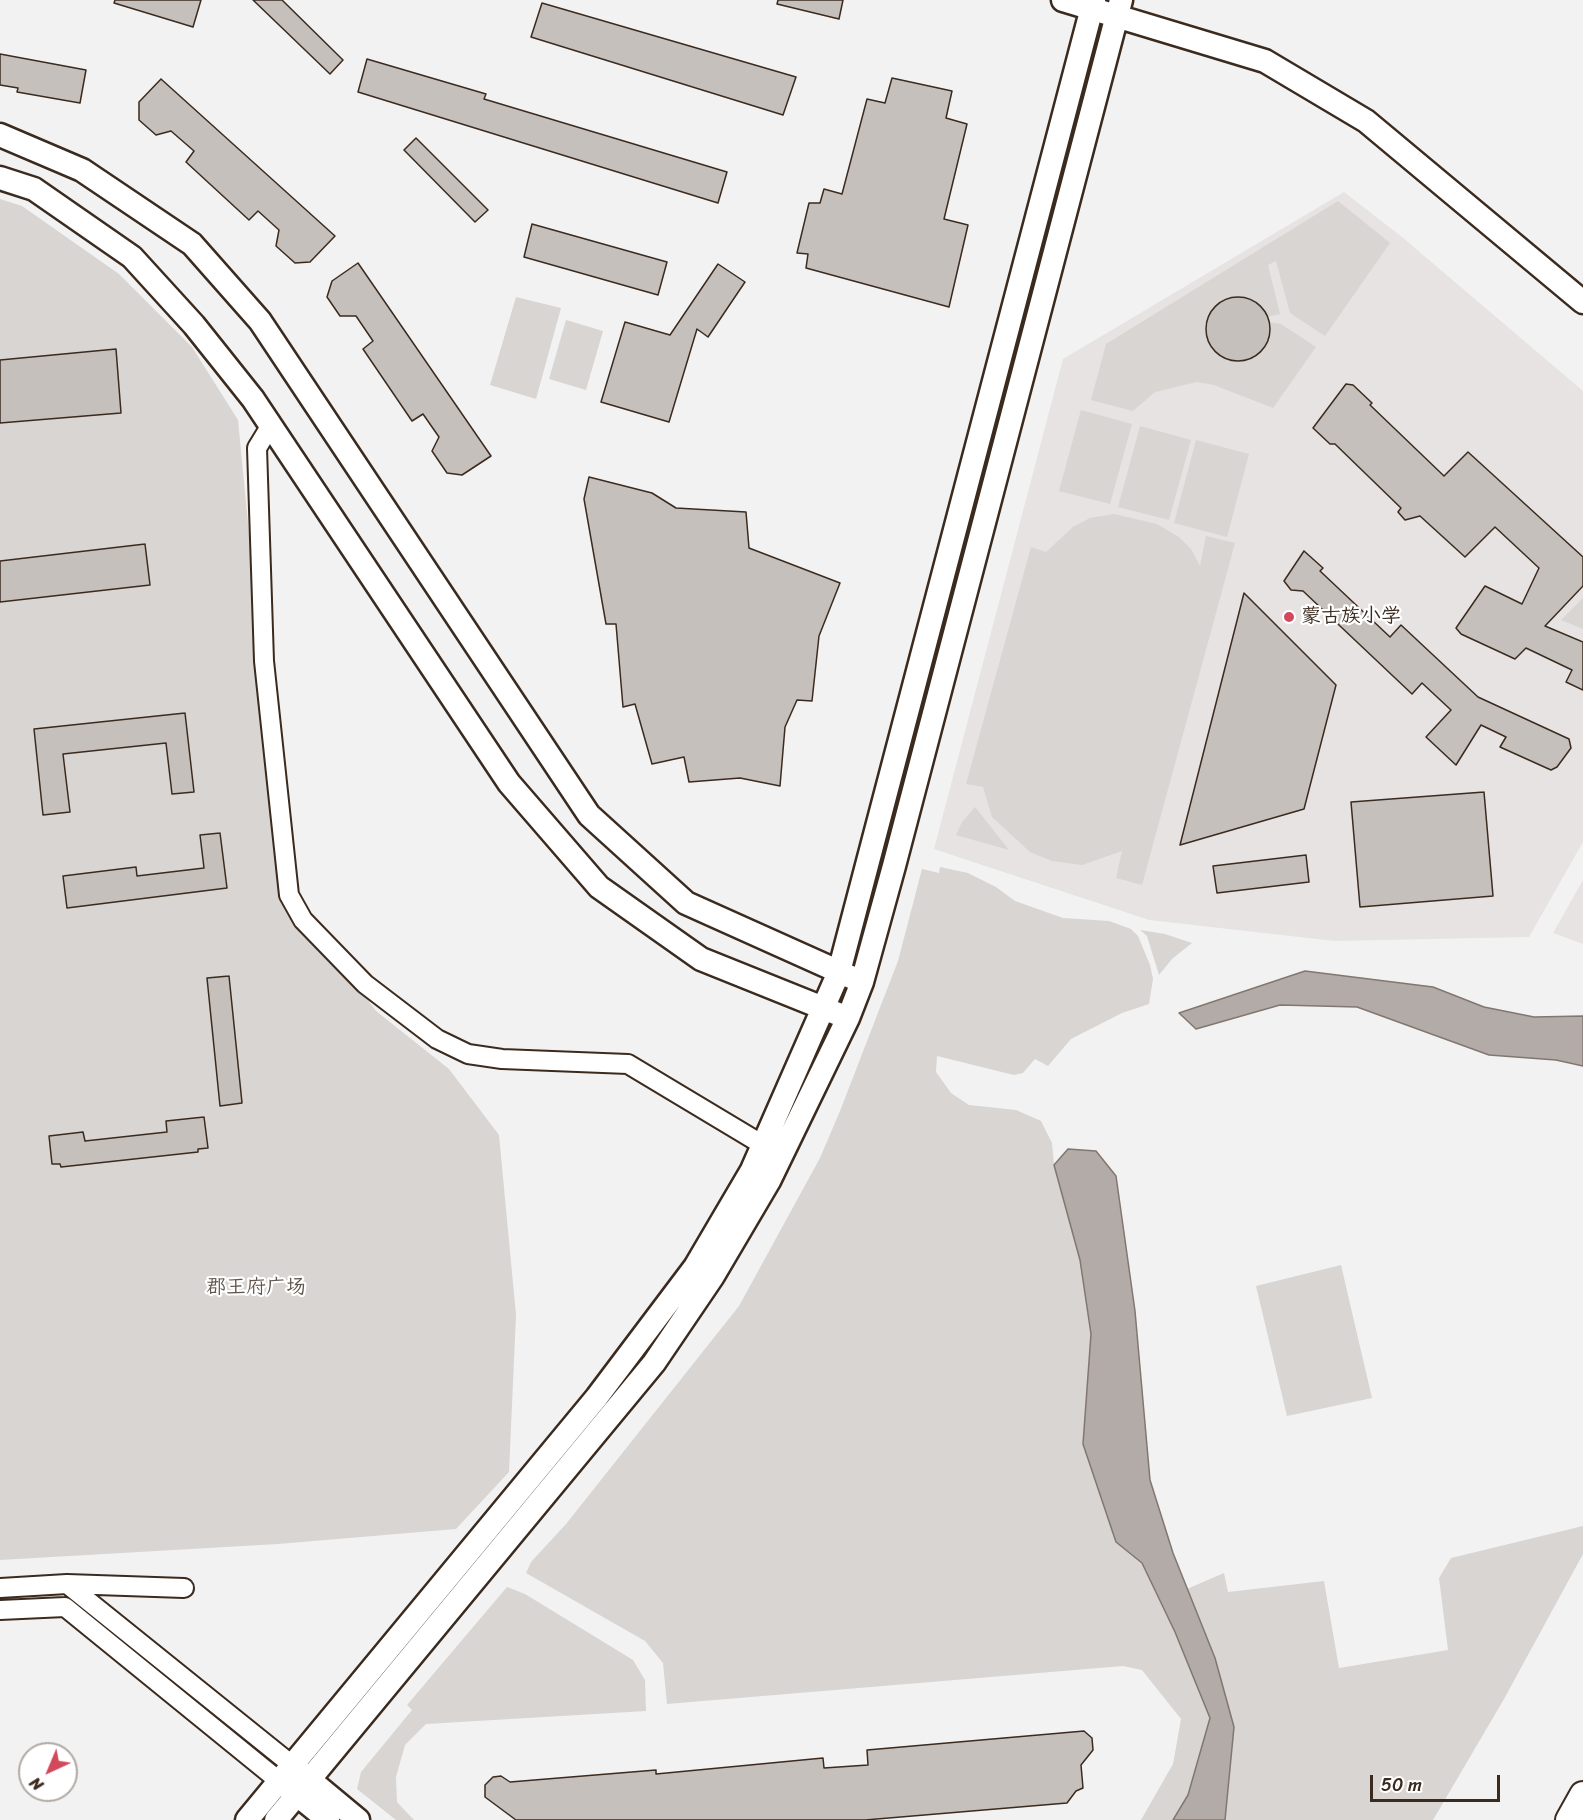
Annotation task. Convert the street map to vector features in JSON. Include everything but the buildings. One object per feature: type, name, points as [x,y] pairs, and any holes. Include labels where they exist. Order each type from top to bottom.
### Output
[{"type":"main road","points":[[1569,1820],[1583,1795]]},
{"type":"street","points":[[1063,0],[1118,8],[1265,61],[1366,121],[1583,302]]},
{"type":"street","points":[[247,1820],[597,1397],[695,1267],[752,1170],[839,972],[1093,4]]},
{"type":"street","points":[[276,1820],[654,1363],[713,1276],[769,1181],[848,1018],[862,982],[1118,8]]},
{"type":"street","points":[[0,135],[82,170],[192,244],[260,321],[589,815],[686,903],[862,982]]},
{"type":"street","points":[[0,178],[34,189],[132,257],[195,325],[271,425],[509,783],[599,887],[701,959],[848,1018]]},
{"type":"street","points":[[271,425],[257,448],[264,661],[290,895],[303,920],[365,984],[437,1039],[468,1054],[502,1059],[628,1064],[763,1145]]},
{"type":"street","points":[[67,1584],[303,1787],[358,1820]]},
{"type":"street","points":[[0,1588],[67,1584],[184,1588]]},
{"type":"street","points":[[0,1610],[65,1607],[286,1773]]},
{"type":"street","points":[[303,1787],[328,1820]]},
{"type":"shaded area","name":"蒙古族小学","points":[[1344,192],[1402,237],[1583,391],[1583,842],[1529,937],[1335,941],[1149,920],[934,849],[1063,359]]},
{"type":"shaded area","points":[[1583,880],[1583,944],[1553,933]]},
{"type":"shaded area","points":[[1305,971],[1433,987],[1484,1007],[1534,1017],[1583,1016],[1583,1066],[1556,1060],[1489,1055],[1357,1007],[1280,1005],[1196,1029],[1179,1013]]},
{"type":"shaded area","points":[[1068,1149],[1096,1151],[1116,1176],[1135,1311],[1150,1480],[1173,1553],[1215,1658],[1234,1727],[1225,1820],[1173,1820],[1188,1795],[1210,1718],[1175,1632],[1142,1563],[1116,1542],[1083,1444],[1091,1334],[1080,1260],[1054,1165]]},
{"type":"green space","name":"郡王府广场","points":[[0,199],[22,206],[119,274],[192,347],[238,420],[279,844],[311,923],[376,1011],[449,1069],[499,1135],[516,1315],[509,1472],[456,1529],[278,1544],[0,1560]]},
{"type":"green space","points":[[1338,201],[1390,243],[1325,336],[1290,313],[1276,261],[1268,265],[1280,314],[1267,317],[1269,322],[1281,324],[1316,347],[1273,408],[1214,385],[1197,382],[1155,392],[1133,411],[1091,400],[1106,344]]},
{"type":"green space","points":[[516,297],[561,308],[536,399],[490,385]]},
{"type":"green space","points":[[566,320],[603,331],[586,390],[549,379]]},
{"type":"green space","points":[[1081,410],[1132,424],[1110,504],[1059,491]]},
{"type":"green space","points":[[1140,426],[1191,440],[1169,520],[1118,507]]},
{"type":"green space","points":[[1196,440],[1249,454],[1227,537],[1174,523]]},
{"type":"green space","points":[[1114,514],[1157,524],[1179,537],[1191,549],[1200,566],[1206,536],[1235,543],[1142,885],[1116,878],[1122,851],[1082,865],[1052,861],[1030,852],[992,817],[983,787],[966,784],[1031,547],[1046,552],[1073,527],[1090,518]]},
{"type":"green space","points":[[1583,598],[1583,629],[1561,620]]},
{"type":"green space","points":[[975,807],[1009,850],[956,835],[962,822]]},
{"type":"green space","points":[[940,867],[968,873],[996,887],[1015,901],[1063,918],[1109,921],[1131,929],[1138,936],[1150,965],[1153,979],[1149,1004],[1122,1013],[1071,1039],[1048,1066],[1035,1059],[1023,1073],[1014,1075],[937,1056],[936,1072],[951,1093],[969,1105],[1016,1110],[1041,1121],[1052,1143],[1054,1165],[1080,1260],[1091,1334],[1083,1444],[1116,1542],[1142,1563],[1175,1632],[1210,1718],[1188,1795],[1173,1820],[1141,1820],[1173,1764],[1181,1719],[1142,1670],[1123,1666],[667,1704],[663,1663],[645,1641],[526,1573],[531,1562],[566,1524],[739,1306],[820,1158],[840,1111],[898,961],[922,869],[939,873]]},
{"type":"green space","points":[[1140,930],[1165,934],[1192,943],[1172,959],[1159,975],[1147,936]]},
{"type":"green space","points":[[1341,1265],[1372,1398],[1287,1416],[1256,1286]]},
{"type":"green space","points":[[1583,1526],[1583,1554],[1504,1699],[1433,1820],[1225,1820],[1234,1727],[1215,1658],[1187,1589],[1224,1573],[1228,1592],[1324,1581],[1339,1668],[1448,1650],[1439,1578],[1451,1558]]},
{"type":"green space","points":[[507,1587],[525,1594],[633,1660],[645,1680],[646,1711],[426,1724],[405,1745],[396,1777],[397,1802],[414,1820],[396,1820],[357,1789],[361,1772],[412,1710],[407,1705]]},
{"type":"place","name":"蒙古族小学","points":[[1289,617]]}]
